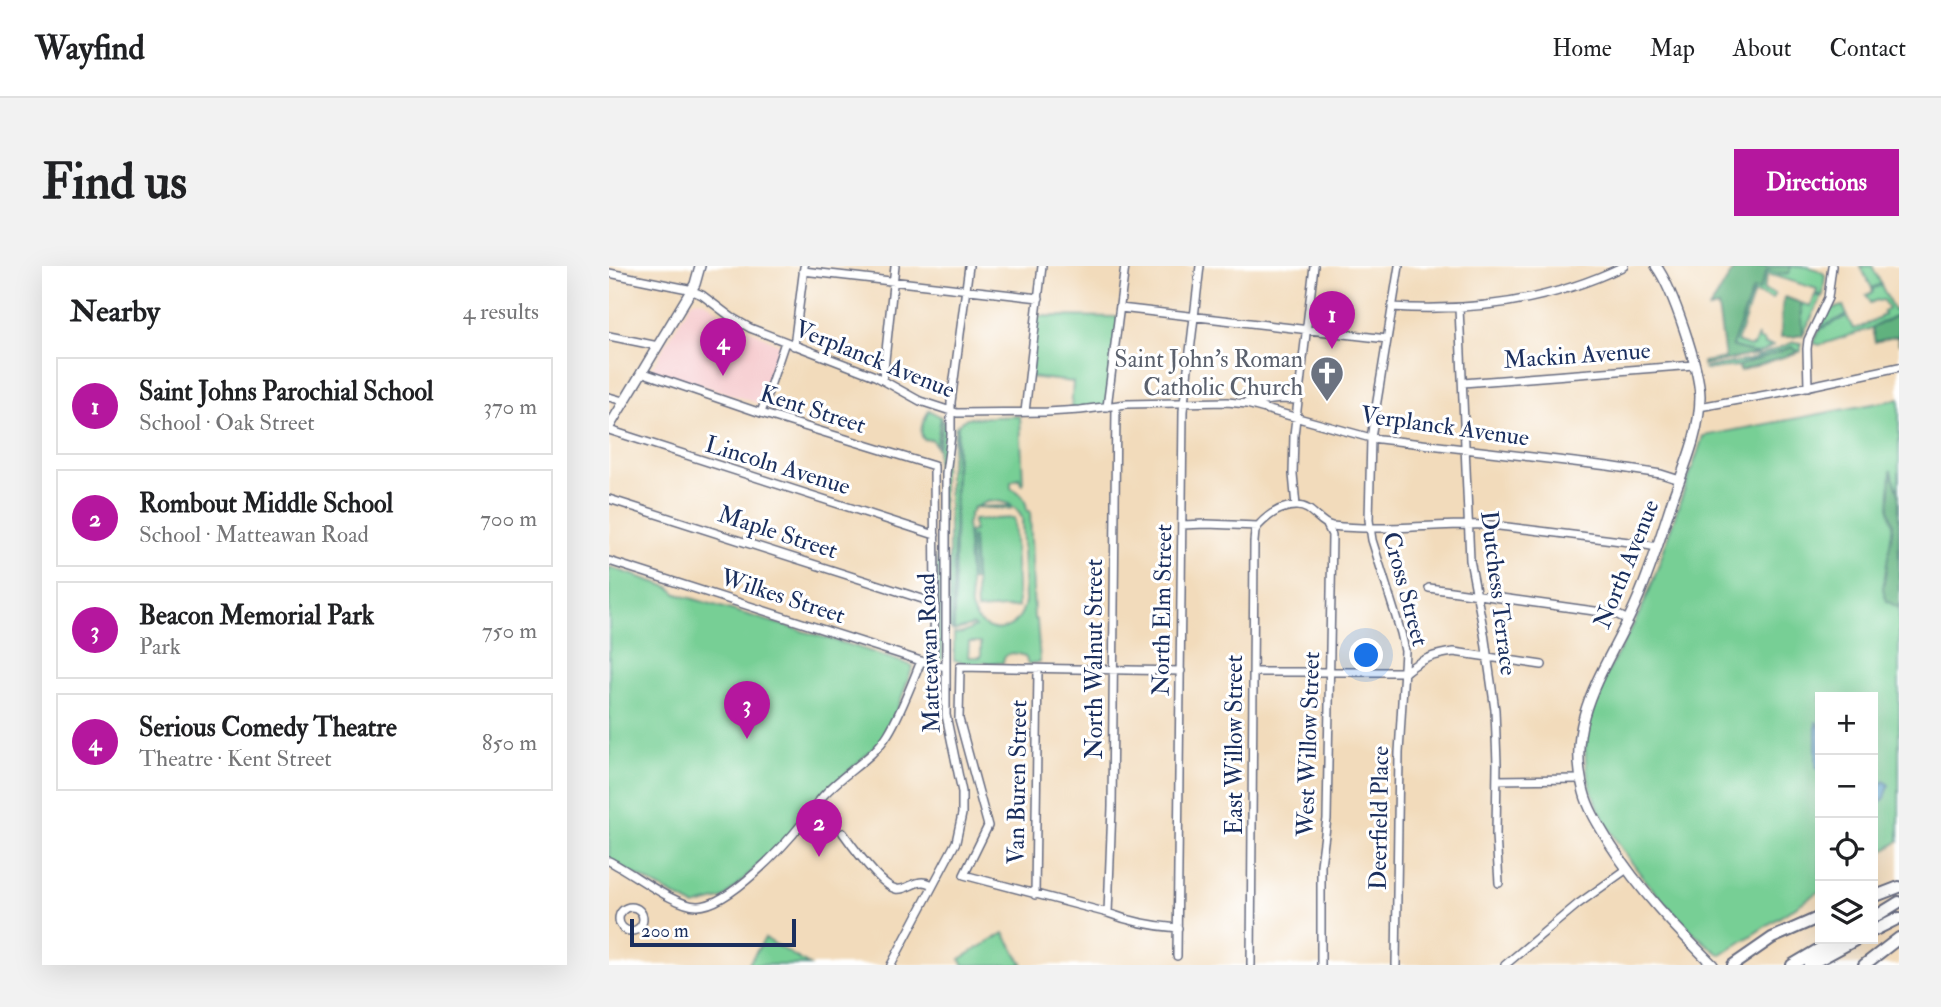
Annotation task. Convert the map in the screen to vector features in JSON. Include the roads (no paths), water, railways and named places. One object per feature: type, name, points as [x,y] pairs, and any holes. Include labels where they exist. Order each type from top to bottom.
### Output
[{"type":"highway","points":[[1878,895],[1899,887]]},
{"type":"highway","points":[[1878,915],[1899,902]]},
{"type":"highway","points":[[1878,928],[1899,918]]},
{"type":"highway","points":[[1733,965],[1772,938],[1815,919]]},
{"type":"highway","points":[[1864,965],[1899,938]]},
{"type":"highway","points":[[1792,965],[1828,944]]},
{"type":"highway","points":[[1809,965],[1848,944]]},
{"type":"main road","points":[[609,428],[691,290],[701,266]]},
{"type":"main road","name":"North Avenue","points":[[1656,266],[1677,310],[1694,365],[1700,395],[1695,438],[1657,548],[1628,620],[1584,711],[1579,742],[1581,779],[1593,816],[1627,869],[1667,919],[1713,965]]},
{"type":"street","points":[[883,379],[895,266]]},
{"type":"street","name":"Matteawan Road","points":[[891,965],[956,842],[962,814],[962,792],[946,715],[946,473],[951,402],[969,266]]},
{"type":"street","points":[[1025,412],[1042,266]]},
{"type":"street","points":[[1107,407],[1125,266]]},
{"type":"street","name":"North Elm Street","points":[[1177,956],[1184,403],[1200,266]]},
{"type":"street","points":[[1296,506],[1294,435],[1314,266]]},
{"type":"street","name":"Cross Street","points":[[1399,266],[1371,438],[1370,529],[1401,633],[1405,651],[1405,672]]},
{"type":"street","points":[[1392,307],[1459,309],[1568,288],[1624,266]]},
{"type":"street","points":[[1808,387],[1808,340],[1828,298],[1832,266]]},
{"type":"street","points":[[794,346],[803,268],[1039,298]]},
{"type":"street","name":"Verplanck Avenue","points":[[609,274],[691,290],[750,328],[883,379],[921,401],[951,412],[1025,412],[1080,410],[1127,404],[1227,402],[1371,438],[1608,466],[1680,480]]},
{"type":"street","points":[[1120,308],[1387,339]]},
{"type":"street","name":"Dutchess Terrace","points":[[1459,309],[1470,560],[1495,710],[1499,883]]},
{"type":"street","points":[[609,336],[658,346]]},
{"type":"street","points":[[761,413],[785,342]]},
{"type":"street","name":"Mackin Avenue","points":[[1463,383],[1694,365]]},
{"type":"street","points":[[1699,407],[1899,367]]},
{"type":"street","name":"Kent Street","points":[[641,372],[761,413],[934,466],[935,535]]},
{"type":"street","points":[[609,397],[624,401]]},
{"type":"street","points":[[1242,404],[1281,399],[1297,400]]},
{"type":"street","name":"North Walnut Street","points":[[1108,913],[1112,807],[1116,406]]},
{"type":"street","name":"Lincoln Avenue","points":[[609,428],[935,535]]},
{"type":"street","name":"Maple Street","points":[[609,499],[935,603]]},
{"type":"street","points":[[1182,525],[1258,526],[1273,513],[1303,506],[1327,525],[1370,529],[1468,524],[1629,542],[1657,548]]},
{"type":"street","name":"West Willow Street","points":[[1321,965],[1321,865],[1327,818],[1332,535],[1327,525]]},
{"type":"street","name":"East Willow Street","points":[[1251,965],[1254,542],[1258,526]]},
{"type":"street","points":[[933,665],[935,535]]},
{"type":"street","name":"Wilkes Street","points":[[609,561],[946,667]]},
{"type":"street","points":[[1429,588],[1616,614],[1628,620]]},
{"type":"street","points":[[1253,672],[1405,672],[1426,658],[1454,652],[1542,665]]},
{"type":"street","points":[[609,861],[669,896],[694,906],[709,905],[724,898],[775,853],[824,794],[865,761],[888,735],[921,661]]},
{"type":"street","points":[[1178,928],[1129,921],[964,875],[988,826],[959,719],[960,667],[1181,671]]},
{"type":"street","name":"Van Buren Street","points":[[1035,895],[1038,669]]},
{"type":"street","name":"Deerfield Place","points":[[1396,965],[1399,753],[1405,672]]},
{"type":"street","points":[[1497,780],[1581,779]]},
{"type":"street","points":[[843,834],[862,859],[888,885],[902,889],[922,881],[933,885]]},
{"type":"street","points":[[1505,965],[1578,904],[1627,869]]},
{"type":"water","points":[[1884,781],[1889,785],[1885,798],[1878,804],[1878,786]]},
{"type":"place","name":"Saint Johns Parochial School","points":[[1332,349]]},
{"type":"place","name":"Serious Comedy Theatre","points":[[723,376]]},
{"type":"place","name":"Saint John's Roman Catholic Church","points":[[1327,403]]},
{"type":"place","name":"Beacon Memorial Park","points":[[747,739]]},
{"type":"place","name":"Rombout Middle School","points":[[819,857]]}]
